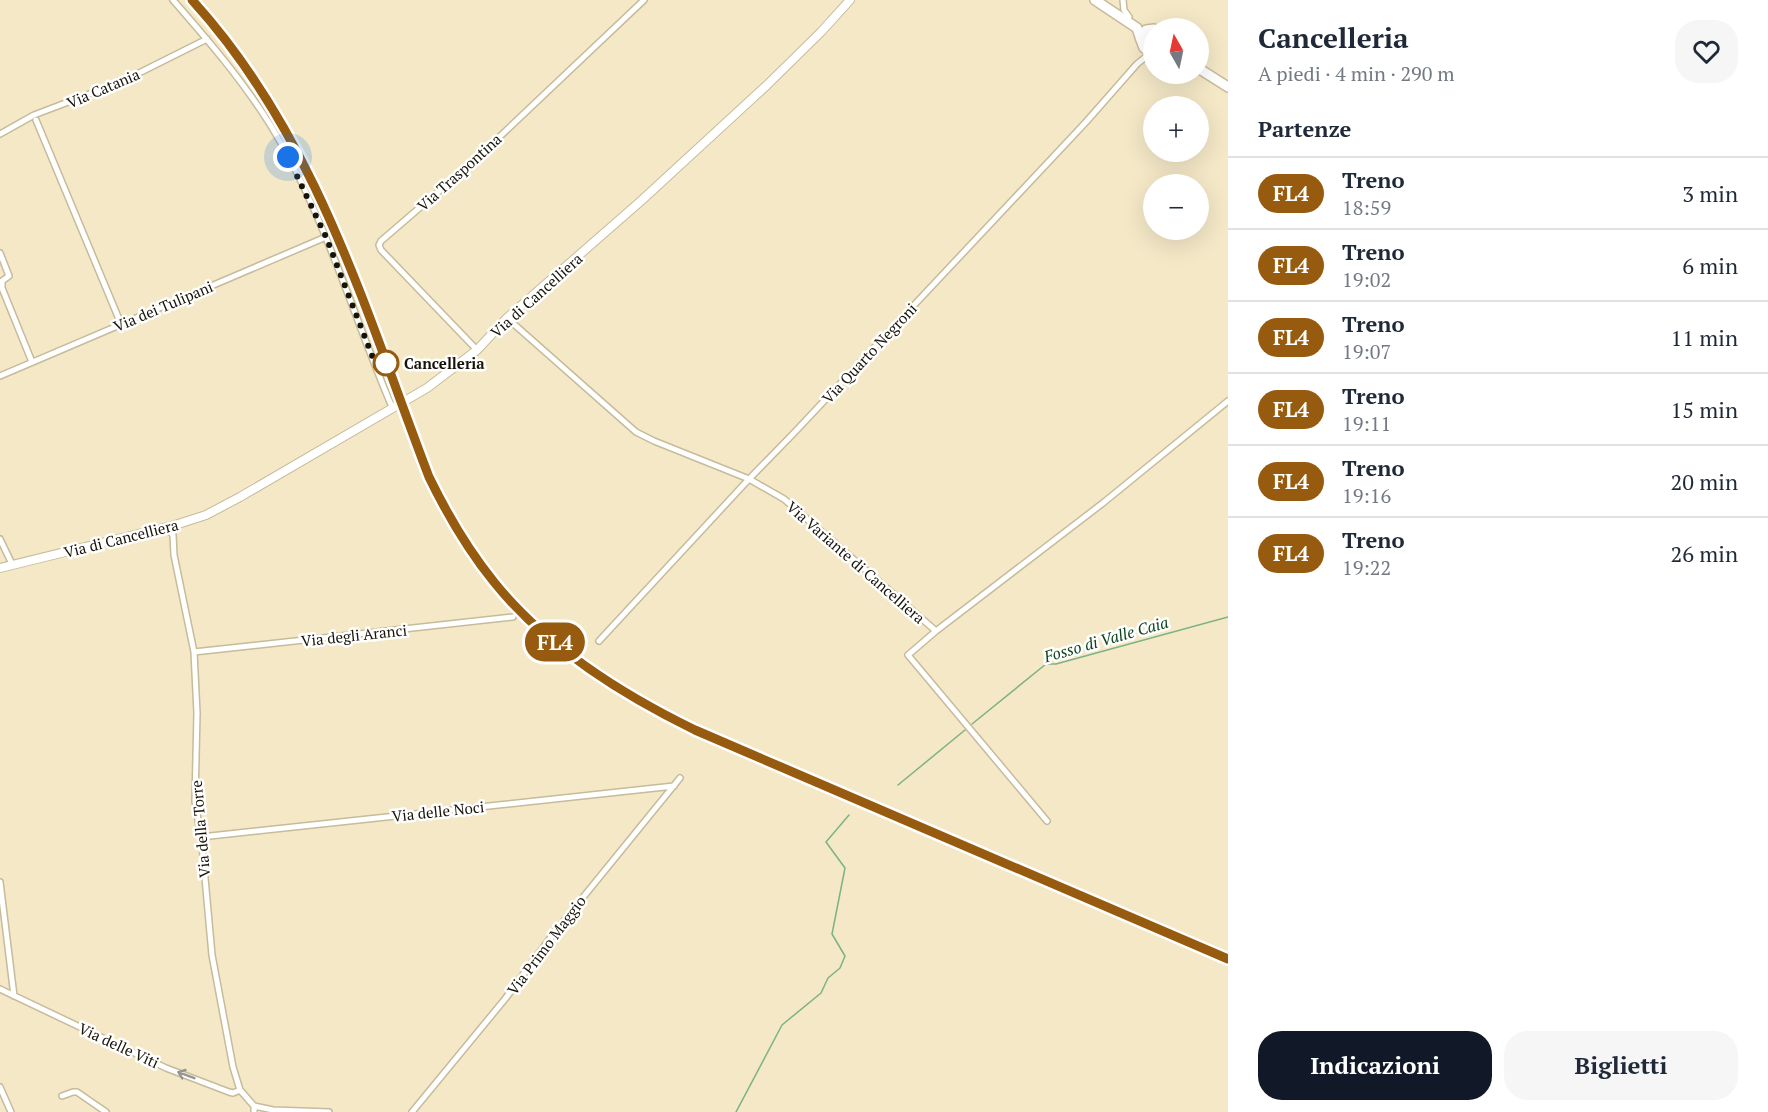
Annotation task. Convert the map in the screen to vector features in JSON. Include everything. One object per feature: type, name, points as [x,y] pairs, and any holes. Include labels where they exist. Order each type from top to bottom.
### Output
[{"type":"main road","points":[[1095,0],[1137,28],[1143,39]]},
{"type":"main road","points":[[1104,0],[1143,25]]},
{"type":"main road","points":[[1209,75],[1228,87]]},
{"type":"street","points":[[173,0],[207,39],[271,125],[326,237],[392,407]]},
{"type":"street","name":"Via Traspontina","points":[[477,351],[381,250],[381,241],[474,161],[644,0]]},
{"type":"street","name":"Via di Cancelliera","points":[[0,568],[185,522],[232,502],[441,379],[477,351],[507,318],[642,200],[767,85],[850,0]]},
{"type":"street","points":[[1123,0],[1124,10],[1129,17]]},
{"type":"street","name":"Via Catania","points":[[0,134],[34,115],[121,82],[207,39]]},
{"type":"street","name":"Via Quarto Negroni","points":[[599,641],[748,479],[1084,125],[1143,55]]},
{"type":"street","name":"Via Quarto Negroni","points":[[1137,64],[1143,59]]},
{"type":"street","points":[[36,120],[121,324]]},
{"type":"street","name":"Via dei Tulipani","points":[[0,376],[326,237]]},
{"type":"street","points":[[0,253],[9,276],[1,282],[2,288],[32,362]]},
{"type":"street","name":"Via Variante di Cancelliera","points":[[507,318],[636,432],[748,479],[796,508],[936,631]]},
{"type":"street","name":"Via Variante di Cancelliera","points":[[1047,821],[908,655],[1103,503],[1228,401]]},
{"type":"street","points":[[173,539],[177,529],[185,522]]},
{"type":"street","name":"Via della Torre","points":[[166,527],[172,533],[174,555],[194,652],[198,713],[194,789],[212,955],[230,1053],[240,1090],[254,1109]]},
{"type":"street","points":[[0,539],[12,564]]},
{"type":"street","name":"Via degli Aranci","points":[[194,652],[513,617]]},
{"type":"street","name":"Via Primo Maggio","points":[[412,1112],[505,999],[554,933],[680,778]]},
{"type":"street","name":"Via delle Noci","points":[[201,837],[675,786]]},
{"type":"street","points":[[0,882],[14,996]]},
{"type":"street","name":"Via delle Viti","points":[[0,989],[166,1068],[231,1093],[240,1090]]},
{"type":"street","points":[[0,1087],[11,1112]]},
{"type":"street","points":[[62,1096],[77,1092],[106,1112]]},
{"type":"street","points":[[254,1109],[329,1112]]},
{"type":"waterway","name":"Fosso di Valle Caia","points":[[972,724],[1046,664],[1056,664],[1228,617]]},
{"type":"waterway","name":"Fosso di Valle Caia","points":[[898,785],[965,730]]},
{"type":"waterway","name":"Fosso di Valle Caia","points":[[736,1112],[782,1025],[821,993],[828,978],[840,968],[845,956],[832,934],[845,868],[826,842],[849,815]]},
{"type":"railway","points":[[192,0],[255,80],[307,168],[347,259],[416,443],[442,501],[474,556],[513,604],[534,624],[602,678],[677,721],[1228,959]]},
{"type":"train","name":"FL4","points":[[192,0],[223,36],[288,132],[342,246],[411,432],[444,508],[494,583],[522,612],[597,674],[668,717],[1228,959]]},
{"type":"place","name":"Cancelleria","points":[[386,363]]},
{"type":"route","points":[[288,157],[326,237],[378,371],[386,363]]}]
